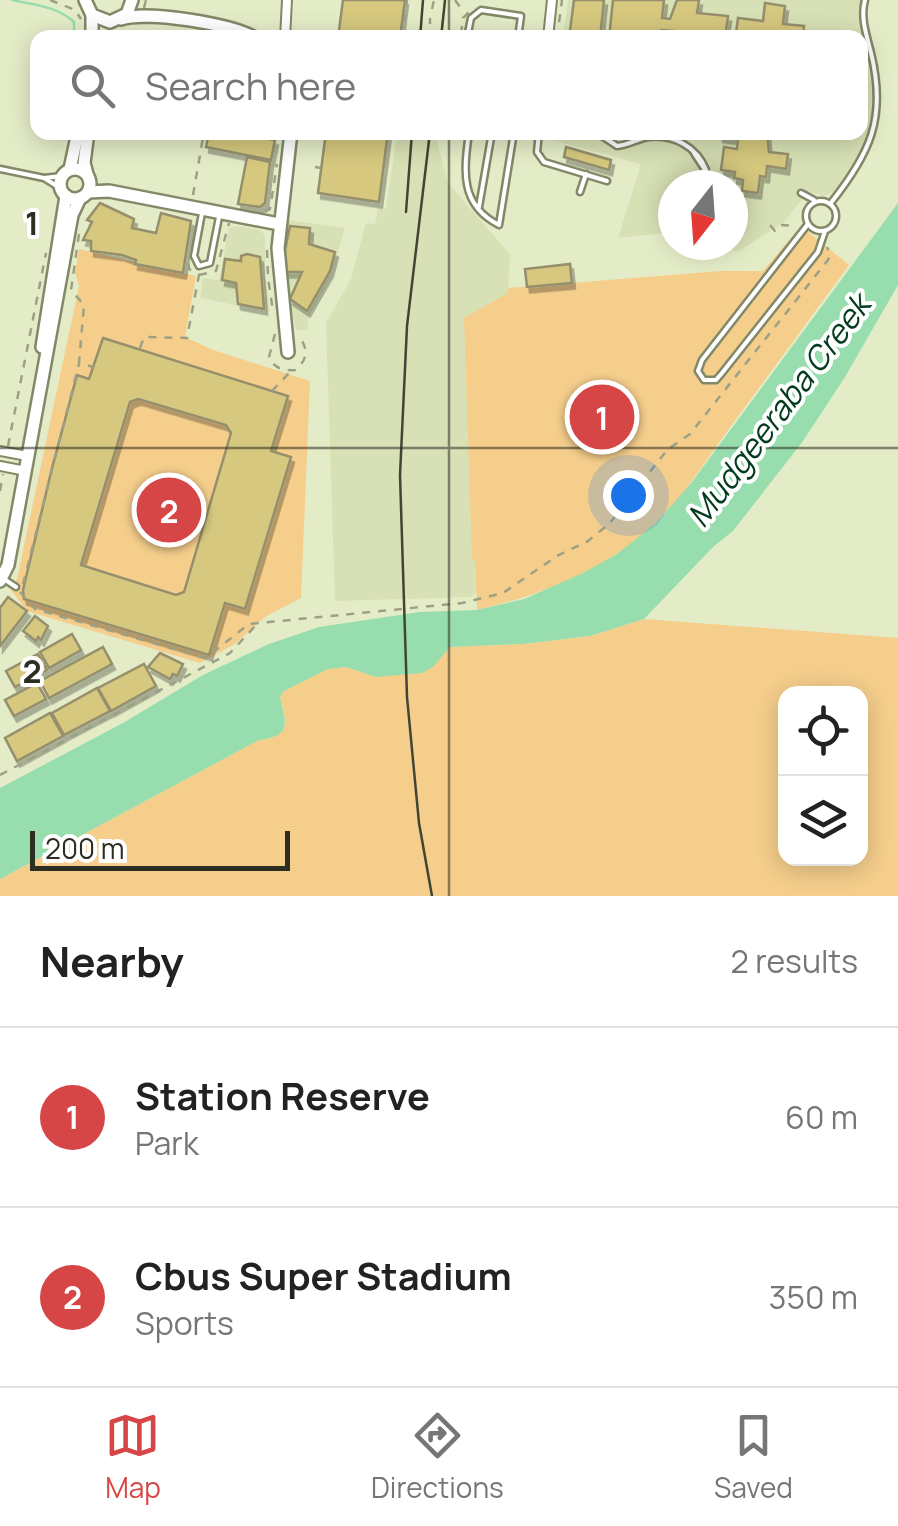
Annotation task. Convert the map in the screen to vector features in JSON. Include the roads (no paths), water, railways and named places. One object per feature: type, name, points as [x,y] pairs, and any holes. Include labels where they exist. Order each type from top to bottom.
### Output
[{"type":"street","points":[[113,30],[136,0],[164,15]]},
{"type":"street","points":[[285,30],[286,0]]},
{"type":"street","points":[[549,30],[552,0]]},
{"type":"street","points":[[83,8],[103,22],[135,14],[164,15],[226,30]]},
{"type":"street","points":[[1,578],[8,564],[64,182],[76,140]]},
{"type":"street","points":[[0,562],[72,215],[86,186],[87,140]]},
{"type":"street","points":[[288,352],[279,272],[280,224],[290,140]]},
{"type":"street","points":[[64,182],[79,169],[86,186]]},
{"type":"street","points":[[64,182],[280,224]]},
{"type":"street","points":[[4,452],[22,455]]},
{"type":"street","points":[[2,467],[22,470]]},
{"type":"lane","points":[[865,0],[866,30]]},
{"type":"lane","points":[[468,30],[470,18],[481,10],[521,16],[519,30]]},
{"type":"lane","points":[[830,204],[859,166],[876,118],[878,84],[868,39]]},
{"type":"lane","points":[[468,140],[464,179],[479,208],[494,224],[500,224],[513,140]]},
{"type":"lane","points":[[479,208],[491,140]]},
{"type":"lane","points":[[539,140],[542,160],[607,181]]},
{"type":"lane","points":[[608,140],[617,146],[634,140]]},
{"type":"lane","points":[[672,140],[688,144],[694,153]]},
{"type":"lane","points":[[0,169],[64,182]]},
{"type":"lane","points":[[580,192],[586,174]]},
{"type":"lane","points":[[44,178],[64,182]]},
{"type":"lane","points":[[801,193],[816,202],[830,204],[835,211],[835,220],[824,230],[818,252],[716,380],[704,380],[698,371],[702,360],[805,231],[807,210],[801,193]]},
{"type":"lane","points":[[807,210],[816,202]]},
{"type":"lane","points":[[203,209],[194,256],[199,266],[210,263],[220,212]]},
{"type":"lane","points":[[808,224],[815,230],[824,230]]},
{"type":"lane","points":[[1,578],[16,586]]},
{"type":"water","name":"Mudgeeraba Creek","points":[[898,203],[898,285],[845,377],[803,441],[733,531],[644,619],[590,636],[450,647],[433,667],[422,673],[376,677],[346,667],[328,669],[284,691],[280,697],[282,732],[259,740],[0,879],[0,788],[123,723],[203,675],[269,644],[319,627],[420,612],[477,610],[524,599],[617,554],[655,524],[692,482]]},
{"type":"waterway","points":[[12,0],[60,13],[74,22],[74,30]]},
{"type":"railway","points":[[421,30],[423,0]]},
{"type":"railway","points":[[442,30],[445,0]]},
{"type":"railway","points":[[406,212],[411,140]]},
{"type":"railway","points":[[429,140],[407,326],[400,475],[407,697],[419,823],[432,896]]},
{"type":"place","name":"Station Reserve","points":[[602,417]]},
{"type":"place","name":"Cbus Super Stadium","points":[[169,510]]}]
